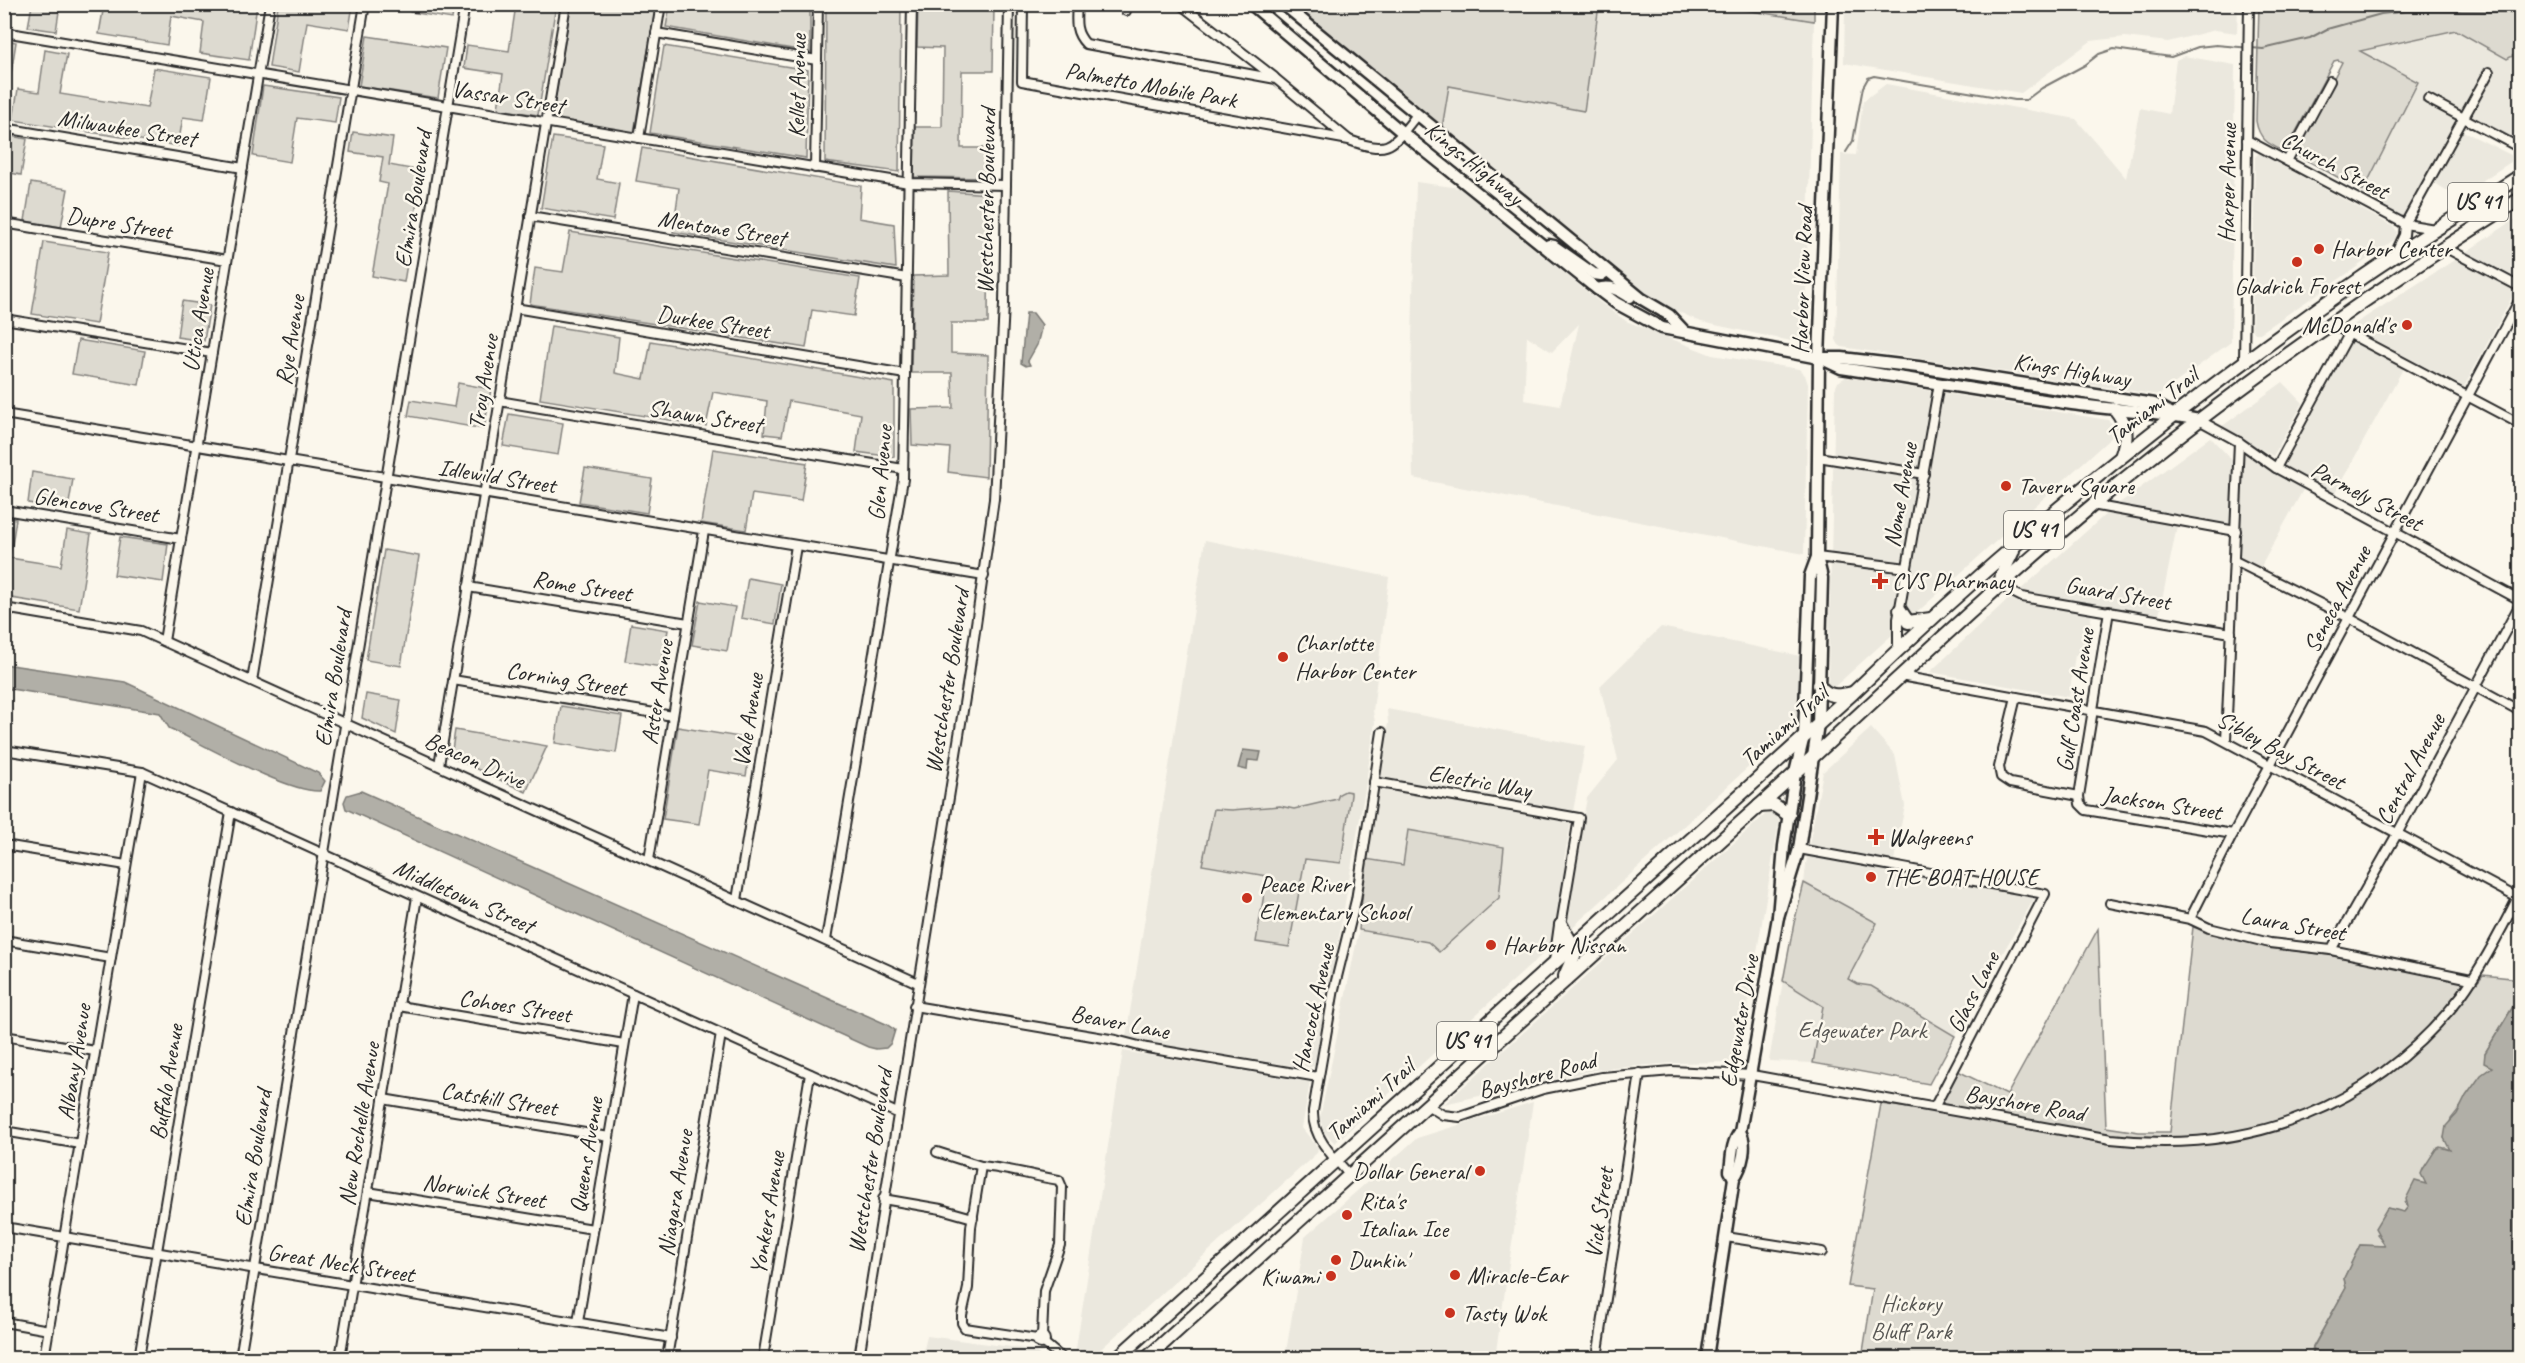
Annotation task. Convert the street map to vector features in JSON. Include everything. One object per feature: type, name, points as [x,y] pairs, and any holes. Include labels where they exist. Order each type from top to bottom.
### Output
[{"type":"main road","name":"Kings Highway","points":[[1251,4],[1403,133],[1597,289],[1616,303],[1662,328],[1819,358],[1842,358],[1918,367],[2154,404],[2174,415]]},
{"type":"main road","name":"Kings Highway","points":[[1284,4],[1488,175],[1642,299],[1669,315],[1684,331]]},
{"type":"main road","name":"Harbor View Road","points":[[1812,758],[1818,724],[1822,578],[1817,556],[1819,358],[1833,4]]},
{"type":"main road","points":[[1475,191],[1488,175]]},
{"type":"main road","name":"Tamiami Trail","points":[[1122,1356],[2016,545],[2121,457],[2244,362],[2394,256],[2520,176]]},
{"type":"main road","name":"Tamiami Trail","points":[[1147,1359],[1900,676],[2092,505],[2199,420],[2331,324],[2444,247],[2520,199]]},
{"type":"main road","points":[[1540,243],[1554,246],[1594,274],[1601,275],[1607,271]]},
{"type":"main road","points":[[1597,289],[1605,286],[1616,288],[1631,297],[1642,299]]},
{"type":"main road","name":"Kings Highway","points":[[1819,358],[1842,369],[2149,414],[2174,415]]},
{"type":"main road","points":[[2048,400],[2049,388]]},
{"type":"main road","points":[[2115,409],[2125,423],[2126,444],[2121,457]]},
{"type":"main road","points":[[2174,415],[2199,420]]},
{"type":"main road","points":[[2000,586],[2004,568],[2016,545]]},
{"type":"main road","name":"Harbor View Road","points":[[1795,773],[1804,736],[1810,576],[1817,556]]},
{"type":"main road","points":[[1900,610],[1908,621],[1933,619]]},
{"type":"main road","points":[[1819,685],[1823,692],[1830,695],[1853,693]]},
{"type":"main road","name":"Edgewater Drive","points":[[1778,917],[1799,849],[1812,758]]},
{"type":"main road","name":"Edgewater Drive","points":[[1707,1359],[1734,1178],[1739,1171],[1742,1154],[1744,1138],[1740,1132],[1752,1075],[1778,917],[1795,773]]},
{"type":"main road","points":[[1758,807],[1774,805],[1789,815]]},
{"type":"main road","points":[[1594,953],[1596,935],[1605,916]]},
{"type":"main road","points":[[1561,925],[1576,951],[1562,983]]},
{"type":"main road","points":[[1556,961],[1561,925]]},
{"type":"main road","points":[[1143,1359],[1147,1343],[1160,1320]]},
{"type":"street","name":"Utica Avenue","points":[[164,641],[270,4]]},
{"type":"street","name":"Rye Avenue","points":[[252,681],[365,4]]},
{"type":"street","name":"Elmira Boulevard","points":[[240,1359],[465,4]]},
{"type":"street","name":"Troy Avenue","points":[[439,765],[566,4]]},
{"type":"street","points":[[639,138],[661,4]]},
{"type":"street","name":"Kellet Avenue","points":[[815,168],[818,4]]},
{"type":"street","name":"Glen Avenue","points":[[826,940],[903,469],[912,4]]},
{"type":"street","name":"Westchester Boulevard","points":[[859,1359],[984,576],[994,499],[1004,304],[1009,4]]},
{"type":"street","name":"Palmetto Mobile Park","points":[[1023,4],[1022,81],[1349,140],[1369,147],[1386,147],[1393,144],[1416,116]]},
{"type":"street","name":"Palmetto Mobile Park","points":[[1077,4],[1076,29],[1086,44],[1276,79]]},
{"type":"street","name":"Palmetto Mobile Park","points":[[1180,4],[1349,140]]},
{"type":"street","name":"Harper Avenue","points":[[2244,362],[2249,4]]},
{"type":"street","name":"Vassar Street","points":[[4,32],[909,183],[1006,185]]},
{"type":"street","points":[[656,33],[817,60]]},
{"type":"street","points":[[2405,224],[2489,72]]},
{"type":"street","points":[[2287,161],[2330,81]]},
{"type":"street","points":[[2428,99],[2520,148]]},
{"type":"street","name":"Milwaukee Street","points":[[4,128],[243,168]]},
{"type":"street","name":"Church Street","points":[[2247,140],[2405,224],[2436,229]]},
{"type":"street","name":"Mentone Street","points":[[530,216],[907,279]]},
{"type":"street","name":"Dupre Street","points":[[4,223],[227,260]]},
{"type":"street","name":"Church Street","points":[[2394,256],[2405,224]]},
{"type":"street","points":[[2444,247],[2520,286]]},
{"type":"street","name":"Seneca Avenue","points":[[2190,919],[2233,834],[2520,299]]},
{"type":"street","name":"Durkee Street","points":[[515,308],[905,374]]},
{"type":"street","points":[[4,319],[212,353]]},
{"type":"street","points":[[2331,324],[2520,424]]},
{"type":"street","points":[[2276,468],[2349,334]]},
{"type":"street","name":"Nome Avenue","points":[[1898,650],[1900,610],[1939,383]]},
{"type":"street","name":"Shawn Street","points":[[500,401],[903,469]]},
{"type":"street","name":"Idlewild Street","points":[[4,414],[984,576]]},
{"type":"street","name":"Parmely Street","points":[[2199,420],[2240,442],[2276,468],[2520,602]]},
{"type":"street","points":[[2226,741],[2240,442]]},
{"type":"street","points":[[1818,457],[1924,474]]},
{"type":"street","points":[[2092,505],[2236,531]]},
{"type":"street","name":"Glencove Street","points":[[4,510],[181,539]]},
{"type":"street","name":"Aster Avenue","points":[[649,860],[704,531]]},
{"type":"street","name":"Vale Avenue","points":[[737,900],[796,546]]},
{"type":"street","points":[[1817,556],[1907,568]]},
{"type":"street","points":[[2235,561],[2349,618],[2520,711]]},
{"type":"street","name":"Guard Street","points":[[2000,586],[2022,597],[2109,610],[2231,633]]},
{"type":"street","name":"Rome Street","points":[[468,587],[688,623]]},
{"type":"street","name":"Central Avenue","points":[[2331,950],[2397,834],[2520,602]]},
{"type":"street","name":"Beacon Drive","points":[[4,608],[141,631],[918,982]]},
{"type":"street","name":"Gulf Coast Avenue","points":[[2079,796],[2109,610]]},
{"type":"street","name":"Sibley Bay Street","points":[[1900,676],[2206,730],[2397,834],[2519,896]]},
{"type":"street","name":"Corning Street","points":[[453,680],[673,716]]},
{"type":"street","name":"Jackson Street","points":[[2016,697],[1999,767],[2001,777],[2010,783],[2079,796],[2080,804],[2086,810],[2233,834]]},
{"type":"street","name":"Hancock Avenue","points":[[1350,1175],[1319,1138],[1312,1120],[1338,973],[1354,910],[1382,732]]},
{"type":"street","name":"Middletown Street","points":[[4,750],[142,772],[897,1113]]},
{"type":"street","name":"Albany Avenue","points":[[44,1359],[142,772]]},
{"type":"street","name":"Electric Way","points":[[1374,782],[1579,818],[1561,925]]},
{"type":"street","name":"Buffalo Avenue","points":[[139,1359],[231,812]]},
{"type":"street","points":[[4,845],[126,865]]},
{"type":"street","name":"Glass Lane","points":[[1799,849],[2045,894],[1935,1107]]},
{"type":"street","name":"Bayshore Road","points":[[1427,1105],[1443,1115],[1460,1117],[1543,1089],[1602,1077],[1703,1071],[1752,1075],[2136,1142],[2190,1142],[2259,1132],[2284,1125],[2332,1105],[2390,1069],[2429,1034],[2462,994],[2519,896]]},
{"type":"street","name":"New Rochelle Avenue","points":[[340,1359],[417,897]]},
{"type":"street","name":"Laura Street","points":[[2110,903],[2190,919],[2209,928],[2270,943],[2331,950],[2471,979]]},
{"type":"street","points":[[4,940],[111,958]]},
{"type":"street","name":"Queens Avenue","points":[[578,1322],[633,994]]},
{"type":"street","name":"Cohoes Street","points":[[399,1006],[624,1044]]},
{"type":"street","name":"Beaver Lane","points":[[914,1006],[1108,1038],[1147,1048],[1318,1077]]},
{"type":"street","name":"Niagara Avenue","points":[[667,1359],[722,1034]]},
{"type":"street","points":[[4,1036],[95,1051]]},
{"type":"street","name":"Vick Street","points":[[1598,1359],[1640,1073]]},
{"type":"street","name":"Yonkers Avenue","points":[[763,1359],[810,1074]]},
{"type":"street","name":"Catskill Street","points":[[383,1099],[609,1137]]},
{"type":"street","points":[[4,1131],[80,1144]]},
{"type":"street","points":[[937,1152],[981,1166],[1059,1180],[1062,1187],[1060,1245],[1044,1291],[1041,1339]]},
{"type":"street","points":[[981,1166],[962,1323],[965,1328],[1041,1339],[1062,1359]]},
{"type":"street","name":"Norwick Street","points":[[368,1192],[593,1229]]},
{"type":"street","points":[[883,1199],[941,1209],[973,1218]]},
{"type":"street","name":"Great Neck Street","points":[[4,1227],[671,1338]]},
{"type":"street","points":[[1726,1237],[1822,1252]]},
{"type":"street","points":[[4,1322],[49,1330]]},
{"type":"shaded area","points":[[1599,5],[1715,5],[1814,21],[1805,327],[1798,339],[1791,341],[1701,322],[1668,307],[1637,287],[1442,128],[1449,86],[1584,111]]},
{"type":"shaded area","points":[[1845,5],[2238,5],[2237,33],[2215,30],[2168,42],[2125,37],[2091,41],[2021,93],[1844,63]]},
{"type":"shaded area","points":[[2456,30],[2507,59],[2520,52],[2520,143],[2462,113],[2404,217],[2361,195],[2418,83],[2359,52]]},
{"type":"shaded area","points":[[2184,56],[2235,65],[2231,342],[2159,395],[1839,345],[1836,340],[1841,154],[1856,155],[1863,101],[1886,84],[2076,119],[2126,178],[2140,108],[2169,114],[2176,60]]},
{"type":"shaded area","points":[[2463,131],[2517,158],[2457,197],[2435,183]]},
{"type":"shaded area","points":[[2259,153],[2394,227],[2397,232],[2395,239],[2354,269],[2260,333],[2255,333],[2252,329],[2255,157]]},
{"type":"shaded area","points":[[1416,182],[1460,188],[1626,321],[1712,355],[1799,369],[1805,375],[1808,384],[1804,554],[1413,478],[1411,378]],"holes":[[[1579,324],[1560,406],[1524,400],[1527,336],[1552,352]]]},
{"type":"shaded area","points":[[2520,216],[2520,280],[2466,252]]},
{"type":"shaded area","points":[[2456,259],[2516,290],[2464,387],[2350,327]]},
{"type":"shaded area","points":[[1026,313],[1033,313],[1042,325],[1037,345],[1028,361],[1030,365],[1026,366],[1021,363]]},
{"type":"shaded area","points":[[2351,340],[2404,367],[2334,495],[2281,465]]},
{"type":"shaded area","points":[[1846,377],[2108,420],[2115,426],[2115,434],[1832,689],[1828,685],[1835,389],[1838,382]]},
{"type":"shaded area","points":[[2283,382],[2303,403],[2273,456],[2221,427]]},
{"type":"shaded area","points":[[2210,437],[2235,463],[2232,524],[2118,504]]},
{"type":"shaded area","points":[[2243,450],[2304,488],[2259,570],[2240,559]]},
{"type":"shaded area","points":[[2107,513],[2177,526],[2159,615],[2018,592]]},
{"type":"shaded area","points":[[1205,540],[1389,577],[1373,711],[1375,722],[1365,789],[1320,1045],[1314,1066],[1307,1068],[1141,1042],[1126,1037]]},
{"type":"shaded area","points":[[2008,599],[2092,613],[2085,656],[2075,655],[2069,697],[1930,672]]},
{"type":"shaded area","points":[[1661,627],[1800,656],[1797,723],[1335,1143],[1324,1132],[1320,1118],[1359,930],[1428,942],[1409,831],[1403,865],[1366,859],[1388,723],[1387,709],[1585,746],[1564,860],[1575,863],[1587,798],[1618,760],[1600,686]]},
{"type":"shaded area","points":[[4,664],[125,682],[318,773],[325,781],[320,791],[287,784],[267,776],[169,728],[160,713],[5,688]]},
{"type":"shaded area","points":[[1871,728],[1895,755],[1905,806],[1894,860],[1809,845],[1823,772]]},
{"type":"shaded area","points":[[1243,750],[1261,752],[1259,761],[1248,760],[1247,770],[1238,768]]},
{"type":"shaded area","points":[[361,791],[886,1024],[895,1030],[891,1043],[886,1048],[868,1047],[346,809],[344,802],[347,795]]},
{"type":"shaded area","points":[[1766,814],[1775,814],[1779,821],[1739,1059],[1733,1062],[1673,1063],[1594,1070],[1444,1104]]},
{"type":"shaded area","points":[[1807,856],[2035,897],[1955,1036],[1871,986],[1857,984],[1847,979],[1804,883]]},
{"type":"shaded area","points":[[1783,981],[1823,1006],[1813,1063],[1769,1061]]},
{"type":"shaded area","points":[[2520,995],[2520,1358],[2311,1358],[2313,1348],[2346,1288],[2344,1278],[2360,1245],[2385,1246],[2375,1228],[2387,1208],[2404,1212],[2408,1207],[2406,1199],[2415,1181],[2426,1184],[2421,1174],[2436,1149],[2440,1147],[2450,1150],[2444,1138],[2446,1126],[2457,1114],[2481,1075],[2492,1067],[2484,1063],[2485,1053]]},
{"type":"shaded area","points":[[1123,1051],[1310,1082],[1302,1128],[1318,1148],[1317,1153],[1091,1358],[1086,1358],[1075,1355]]},
{"type":"shaded area","points":[[1533,1102],[1495,1358],[1285,1358],[1305,1237],[1417,1138]]},
{"type":"shaded area","points":[[927,1336],[1034,1350],[1042,1358],[922,1358]]},
{"type":"green space","points":[[32,5],[60,5],[56,31],[28,27]]},
{"type":"green space","points":[[104,5],[257,5],[249,60],[200,53],[204,22],[171,16],[167,45],[99,34]]},
{"type":"green space","points":[[278,5],[353,5],[349,29],[307,22],[299,72],[269,67]]},
{"type":"green space","points":[[411,5],[454,5],[452,19],[410,12]]},
{"type":"green space","points":[[516,5],[556,5],[538,115],[498,109],[503,74],[464,68],[467,45],[509,51]]},
{"type":"green space","points":[[571,5],[656,5],[634,133],[552,119]]},
{"type":"green space","points":[[670,5],[810,5],[810,52],[666,27]]},
{"type":"green space","points":[[826,5],[901,5],[899,172],[825,162]]},
{"type":"green space","points":[[918,5],[994,5],[993,71],[962,71],[961,148],[991,148],[991,178],[914,177],[915,127],[942,127],[943,48],[917,47]]},
{"type":"green space","points":[[1293,5],[1599,5],[1584,111],[1449,86],[1442,128]]},
{"type":"green space","points":[[1715,5],[1814,5],[1814,21]]},
{"type":"green space","points":[[2259,5],[2520,5],[2520,52],[2507,59],[2456,30],[2360,51],[2418,82],[2363,191],[2295,154],[2342,62],[2334,61],[2285,152],[2262,137],[2256,121]]},
{"type":"green space","points":[[367,36],[446,48],[438,98],[359,86]]},
{"type":"green space","points":[[5,40],[16,42],[10,80],[5,79]]},
{"type":"green space","points":[[664,46],[808,70],[806,158],[650,133]]},
{"type":"green space","points":[[45,50],[67,54],[60,94],[147,108],[154,68],[211,77],[204,120],[183,117],[178,146],[13,120],[18,89],[39,92]]},
{"type":"green space","points":[[263,86],[339,97],[335,123],[297,118],[290,162],[253,156]]},
{"type":"green space","points":[[353,132],[393,138],[389,165],[422,171],[404,282],[372,276],[388,184],[379,182],[383,157],[350,152]]},
{"type":"green space","points":[[5,135],[27,139],[21,175],[5,172]]},
{"type":"green space","points":[[553,137],[603,144],[597,179],[619,183],[613,220],[541,208]]},
{"type":"green space","points":[[642,148],[861,186],[859,218],[894,224],[896,268],[673,232],[679,188],[636,181]]},
{"type":"green space","points":[[31,183],[68,189],[61,227],[25,221]]},
{"type":"green space","points":[[948,191],[989,194],[988,323],[951,323],[951,353],[988,355],[986,477],[948,472],[950,448],[912,445],[911,409],[953,408],[952,373],[911,373],[913,276],[949,275]]},
{"type":"green space","points":[[570,232],[860,278],[854,316],[812,310],[806,348],[530,304],[535,268],[563,272]]},
{"type":"green space","points":[[44,242],[108,252],[96,324],[32,314]]},
{"type":"green space","points":[[182,301],[210,305],[204,341],[177,337]]},
{"type":"green space","points":[[551,326],[619,337],[615,373],[644,379],[651,341],[894,383],[894,457],[856,452],[861,414],[789,401],[782,436],[764,434],[767,401],[713,392],[706,426],[540,399]]},
{"type":"green space","points":[[78,340],[145,351],[139,385],[72,374]]},
{"type":"green space","points":[[458,383],[491,389],[484,429],[408,416],[411,400],[454,407]]},
{"type":"green space","points":[[509,414],[563,423],[558,455],[503,446]]},
{"type":"green space","points":[[713,449],[807,463],[801,501],[752,494],[746,530],[701,523]]},
{"type":"green space","points":[[585,468],[652,479],[647,513],[579,502]]},
{"type":"green space","points":[[32,472],[73,479],[68,509],[28,503]]},
{"type":"green space","points":[[5,517],[16,519],[10,558],[61,566],[67,530],[91,534],[79,609],[5,597]]},
{"type":"green space","points":[[120,537],[168,544],[163,582],[114,575]]},
{"type":"green space","points":[[384,550],[419,556],[401,666],[366,660]]},
{"type":"green space","points":[[748,578],[781,584],[775,624],[741,618]]},
{"type":"green space","points":[[700,601],[735,607],[727,651],[692,645]]},
{"type":"green space","points":[[631,624],[668,630],[661,667],[625,661]]},
{"type":"green space","points":[[366,694],[401,700],[396,734],[362,718]]},
{"type":"green space","points":[[561,706],[622,716],[616,753],[555,743]]},
{"type":"green space","points":[[678,727],[752,739],[746,776],[708,770],[699,824],[663,819]]},
{"type":"green space","points":[[455,730],[547,746],[526,792],[451,757]]},
{"type":"green space","points":[[1345,791],[1351,792],[1351,795],[1341,863],[1305,859],[1289,947],[1256,942],[1267,876],[1202,865],[1214,809],[1232,810],[1280,806],[1294,809],[1337,799],[1339,794]]},
{"type":"green space","points":[[1408,830],[1504,847],[1499,898],[1439,952],[1428,942],[1359,930],[1366,859],[1403,865]]},
{"type":"green space","name":"Edgewater Park","points":[[1804,883],[1877,923],[1848,979],[1857,984],[1871,986],[1955,1036],[1929,1084],[1813,1063],[1823,1006],[1783,981]]},
{"type":"green space","name":"Hickory Bluff Park","points":[[2193,927],[2266,947],[2329,955],[2476,984],[2483,975],[2520,979],[2520,995],[2485,1053],[2487,1063],[2492,1067],[2451,1119],[2444,1138],[2450,1150],[2445,1148],[2425,1179],[2426,1184],[2405,1203],[2408,1207],[2404,1212],[2387,1208],[2377,1235],[2386,1246],[2360,1245],[2344,1278],[2346,1288],[2313,1347],[2311,1358],[1862,1358],[1873,1289],[1848,1286],[1881,1104],[1936,1112],[1958,1071],[2007,1095],[2098,929],[2106,1127],[2139,1132],[2170,1132]]},
{"type":"waterway","points":[[1846,152],[1853,141],[1863,87],[1868,78],[1874,76],[2026,100],[2042,88],[2085,65],[2099,54],[2114,49],[2171,57],[2198,47],[2216,45],[2263,49],[2310,38],[2327,29],[2381,14],[2409,11],[2520,12]]},
{"type":"place","name":"Harbor Center","points":[[2319,249]]},
{"type":"place","name":"Gladrich Forest","points":[[2297,262]]},
{"type":"place","name":"McDonald's","points":[[2407,325]]},
{"type":"place","name":"Tavern Square","points":[[2006,486]]},
{"type":"place","name":"CVS Pharmacy","points":[[1880,581]]},
{"type":"place","name":"Charlotte Harbor Center","points":[[1283,657]]},
{"type":"place","name":"Walgreens","points":[[1876,837]]},
{"type":"place","name":"THE BOAT HOUSE","points":[[1871,877]]},
{"type":"place","name":"Peace River Elementary School","points":[[1247,898]]},
{"type":"place","name":"Harbor Nissan","points":[[1491,945]]},
{"type":"place","name":"Dollar General","points":[[1480,1171]]},
{"type":"place","name":"Rita's Italian Ice","points":[[1347,1215]]},
{"type":"place","name":"Dunkin'","points":[[1336,1260]]},
{"type":"place","name":"Miracle-Ear","points":[[1455,1275]]},
{"type":"place","name":"Kiwami","points":[[1331,1276]]},
{"type":"place","name":"Tasty Wok","points":[[1450,1313]]}]
